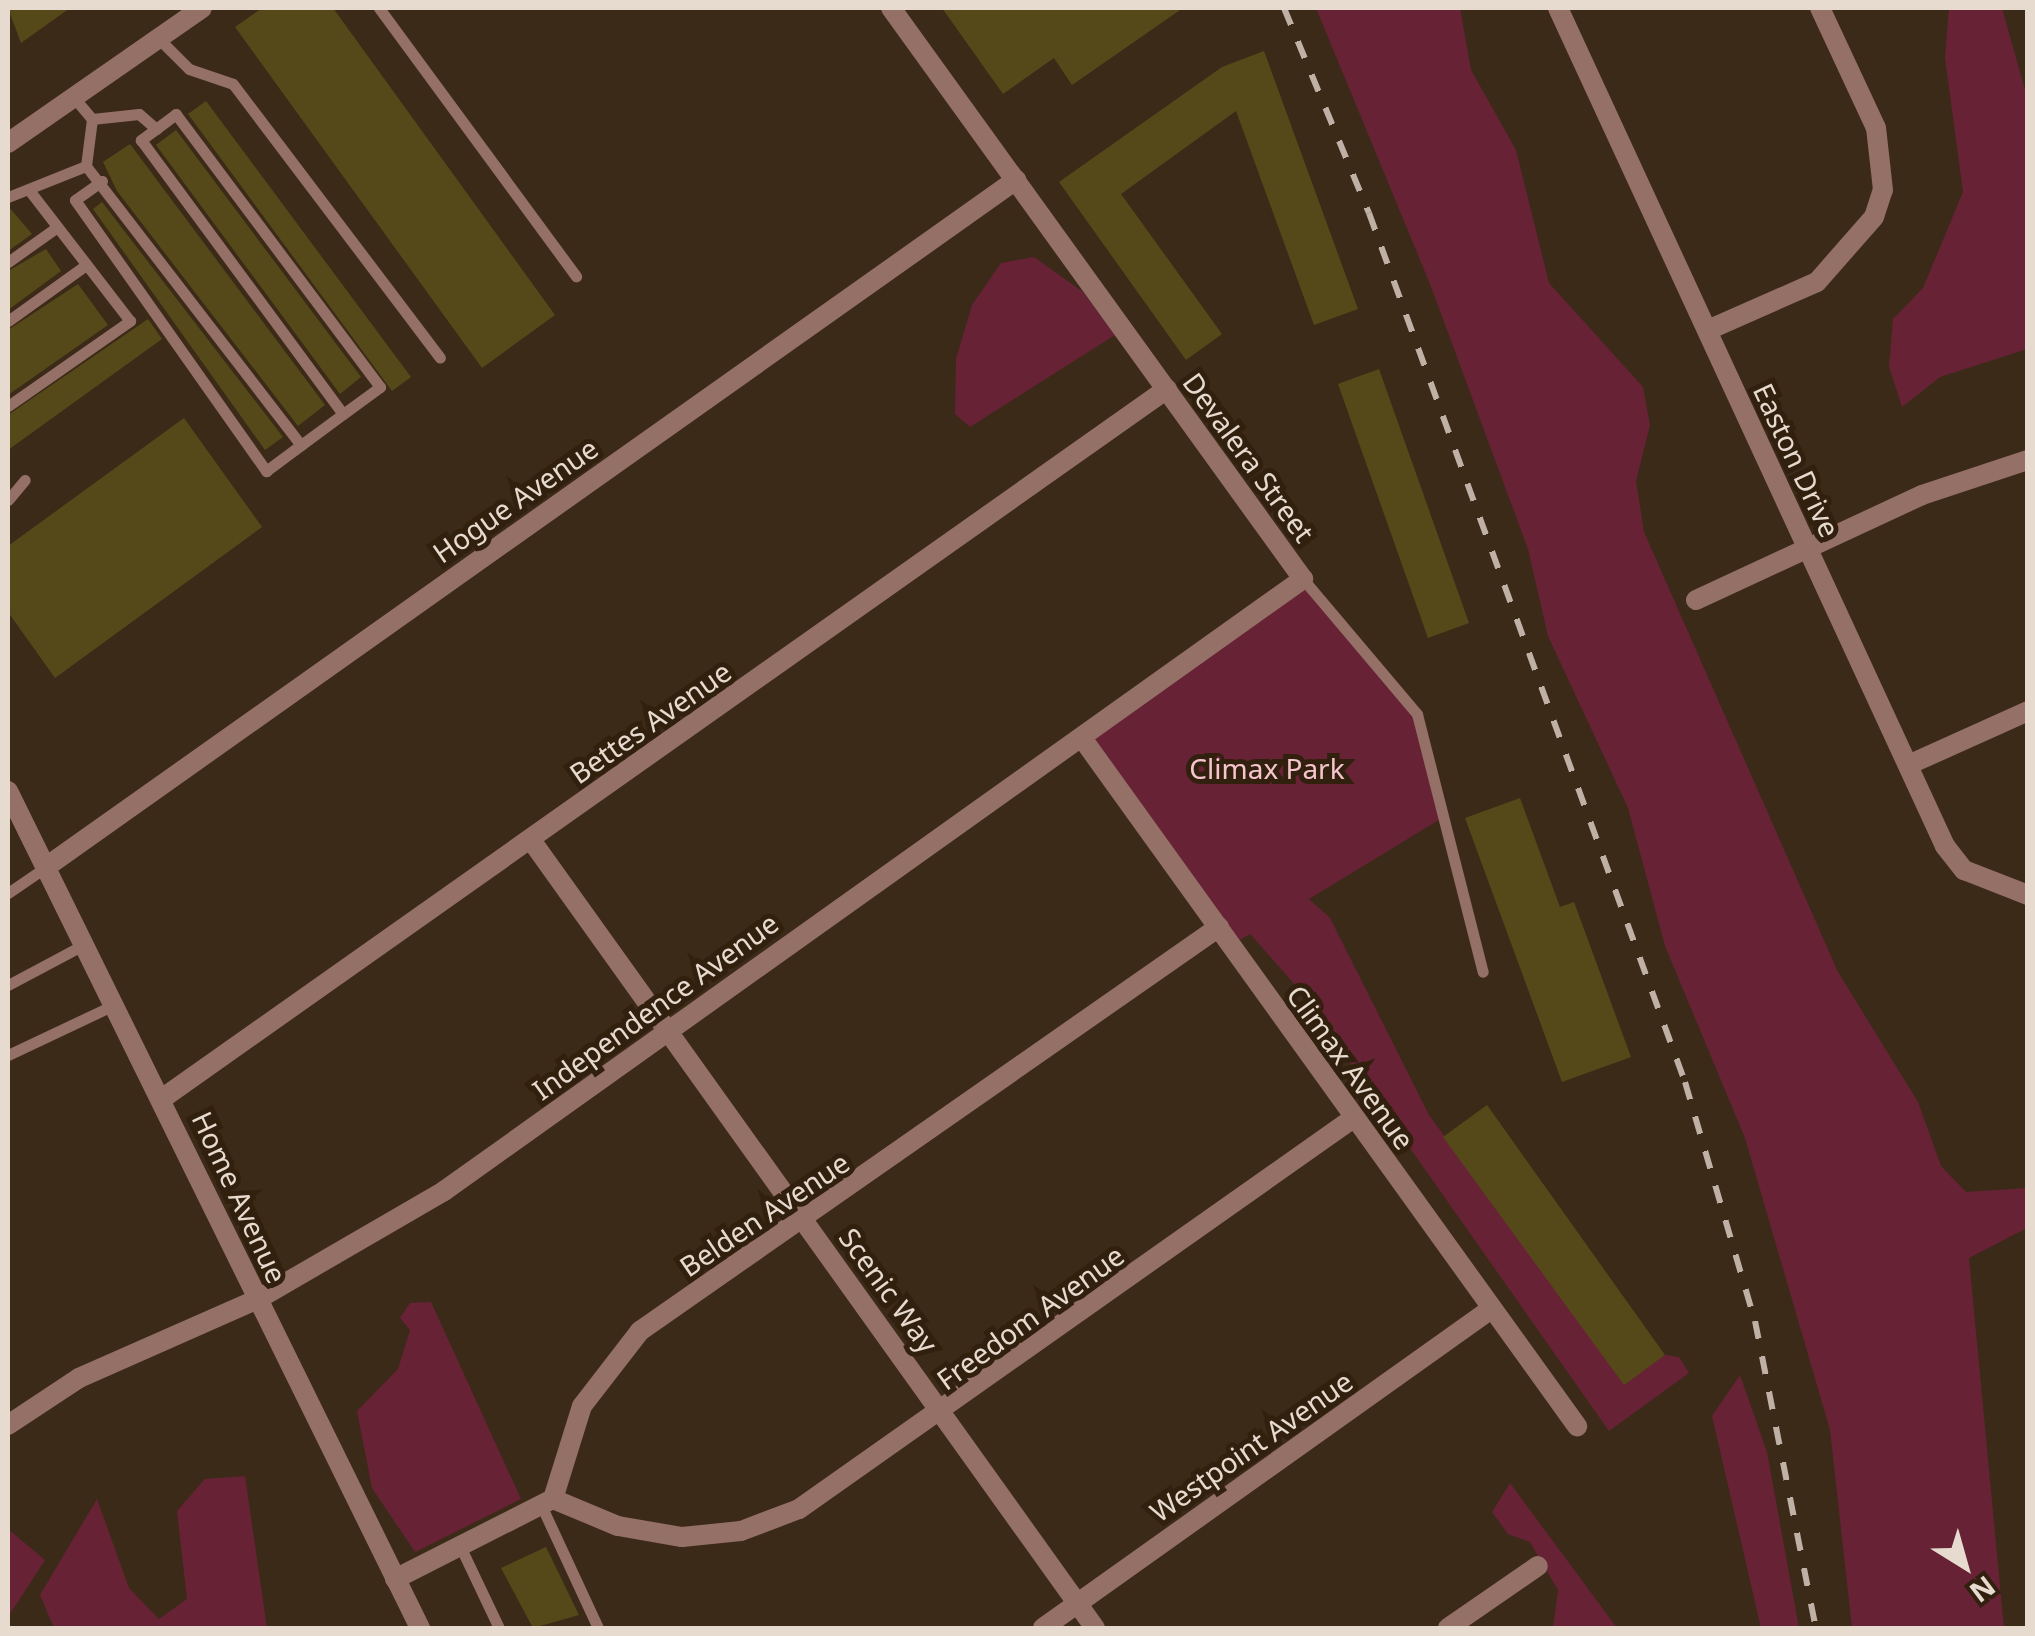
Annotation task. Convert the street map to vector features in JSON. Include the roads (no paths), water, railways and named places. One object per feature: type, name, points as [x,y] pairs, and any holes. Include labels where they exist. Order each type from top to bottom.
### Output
[{"type":"street","name":"Devalera Street","points":[[891,8],[1303,580]]},
{"type":"street","name":"Easton Drive","points":[[1558,8],[1953,859],[2028,895]]},
{"type":"street","points":[[1708,330],[1816,282],[1874,217],[1883,190],[1876,128],[1820,8]]},
{"type":"street","points":[[8,144],[76,100],[190,11]]},
{"type":"street","name":"Hogue Avenue","points":[[46,867],[1016,180]]},
{"type":"street","name":"Bettes Avenue","points":[[163,1098],[1166,389]]},
{"type":"street","points":[[1696,600],[1807,548],[2028,460]]},
{"type":"street","name":"Independence Avenue","points":[[8,1426],[79,1378],[258,1299],[392,1225],[670,1032],[1303,580]]},
{"type":"street","points":[[1908,765],[2028,711]]},
{"type":"street","name":"Climax Avenue","points":[[1082,738],[1352,1119],[1577,1426]]},
{"type":"street","name":"Home Avenue","points":[[8,790],[163,1098],[420,1628]]},
{"type":"street","name":"Scenic Way","points":[[531,840],[1094,1628]]},
{"type":"street","name":"Belden Avenue","points":[[547,1501],[582,1406],[618,1352],[1219,927]]},
{"type":"street","name":"Freedom Avenue","points":[[547,1501],[640,1532],[741,1531],[800,1509],[944,1414],[1352,1119]]},
{"type":"street","name":"Westpoint Avenue","points":[[1043,1628],[1491,1309]]},
{"type":"street","points":[[396,1579],[547,1501]]},
{"type":"street","points":[[1448,1628],[1538,1566]]},
{"type":"lane","points":[[379,8],[576,276]]},
{"type":"lane","points":[[159,39],[189,68],[233,84],[440,358]]},
{"type":"lane","points":[[76,100],[92,119],[86,166]]},
{"type":"lane","points":[[92,119],[139,114],[156,130]]},
{"type":"lane","points":[[102,181],[75,200],[266,470],[301,445],[380,387],[176,114],[141,140],[343,414]]},
{"type":"lane","points":[[86,166],[102,181],[301,445]]},
{"type":"lane","points":[[8,197],[86,166]]},
{"type":"lane","points":[[8,406],[130,322],[29,190]]},
{"type":"lane","points":[[8,262],[57,227]]},
{"type":"lane","points":[[8,321],[86,265]]},
{"type":"lane","points":[[8,500],[24,480]]},
{"type":"lane","name":"Devalera Street","points":[[1303,580],[1417,714],[1483,972]]},
{"type":"lane","points":[[8,893],[46,867]]},
{"type":"lane","points":[[8,984],[85,944]]},
{"type":"lane","points":[[8,1055],[116,1004]]},
{"type":"lane","points":[[547,1501],[598,1628]]},
{"type":"lane","points":[[460,1546],[499,1628]]},
{"type":"railway","points":[[1284,8],[1369,213],[1685,1082],[1755,1321],[1816,1628]]},
{"type":"park label","name":"Climax Park","points":[[1267,768]]}]
